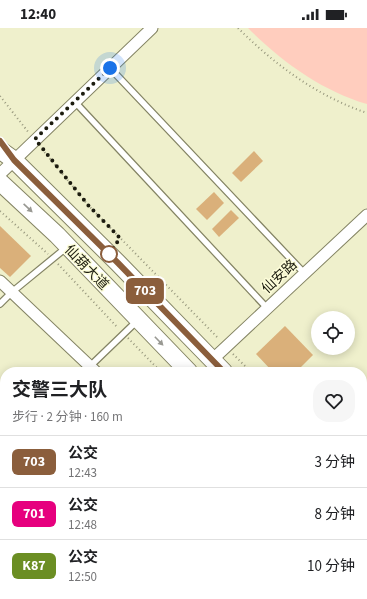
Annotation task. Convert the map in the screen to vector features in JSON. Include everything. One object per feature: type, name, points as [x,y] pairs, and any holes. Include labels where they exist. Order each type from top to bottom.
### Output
[{"type":"main road","points":[[0,141],[14,160]]},
{"type":"main road","name":"仙葫大道","points":[[0,150],[14,160],[118,263],[219,367]]},
{"type":"main road","name":"仙葫大道","points":[[0,182],[67,247],[184,367]]},
{"type":"street","points":[[0,174],[152,28]]},
{"type":"street","name":"仙安路","points":[[212,360],[367,215]]},
{"type":"street","points":[[0,281],[87,367]]},
{"type":"lane","points":[[110,68],[304,273]]},
{"type":"lane","points":[[75,101],[267,308]]},
{"type":"lane","points":[[0,304],[12,292],[67,247]]},
{"type":"lane","points":[[93,367],[139,320]]},
{"type":"path","points":[[238,28],[263,53],[308,86],[349,107],[367,113]]},
{"type":"path","points":[[0,96],[88,205],[246,367]]},
{"type":"path","points":[[0,211],[52,258],[156,367]]},
{"type":"shaded area","points":[[248,28],[367,28],[367,104],[334,91],[303,74],[274,52]]},
{"type":"building","points":[[254,151],[263,161],[241,182],[232,173]]},
{"type":"building","points":[[214,192],[224,203],[207,220],[196,209]]},
{"type":"building","points":[[231,210],[239,218],[219,237],[212,229]]},
{"type":"building","points":[[0,226],[31,256],[10,277],[0,268]]},
{"type":"building","points":[[285,326],[311,353],[311,355],[313,355],[301,367],[268,367],[256,354]]},
{"type":"bus line","name":"703","points":[[0,141],[14,160],[118,263],[219,367]]},
{"type":"route","points":[[109,254],[120,238],[88,205],[35,139],[110,68]]}]
